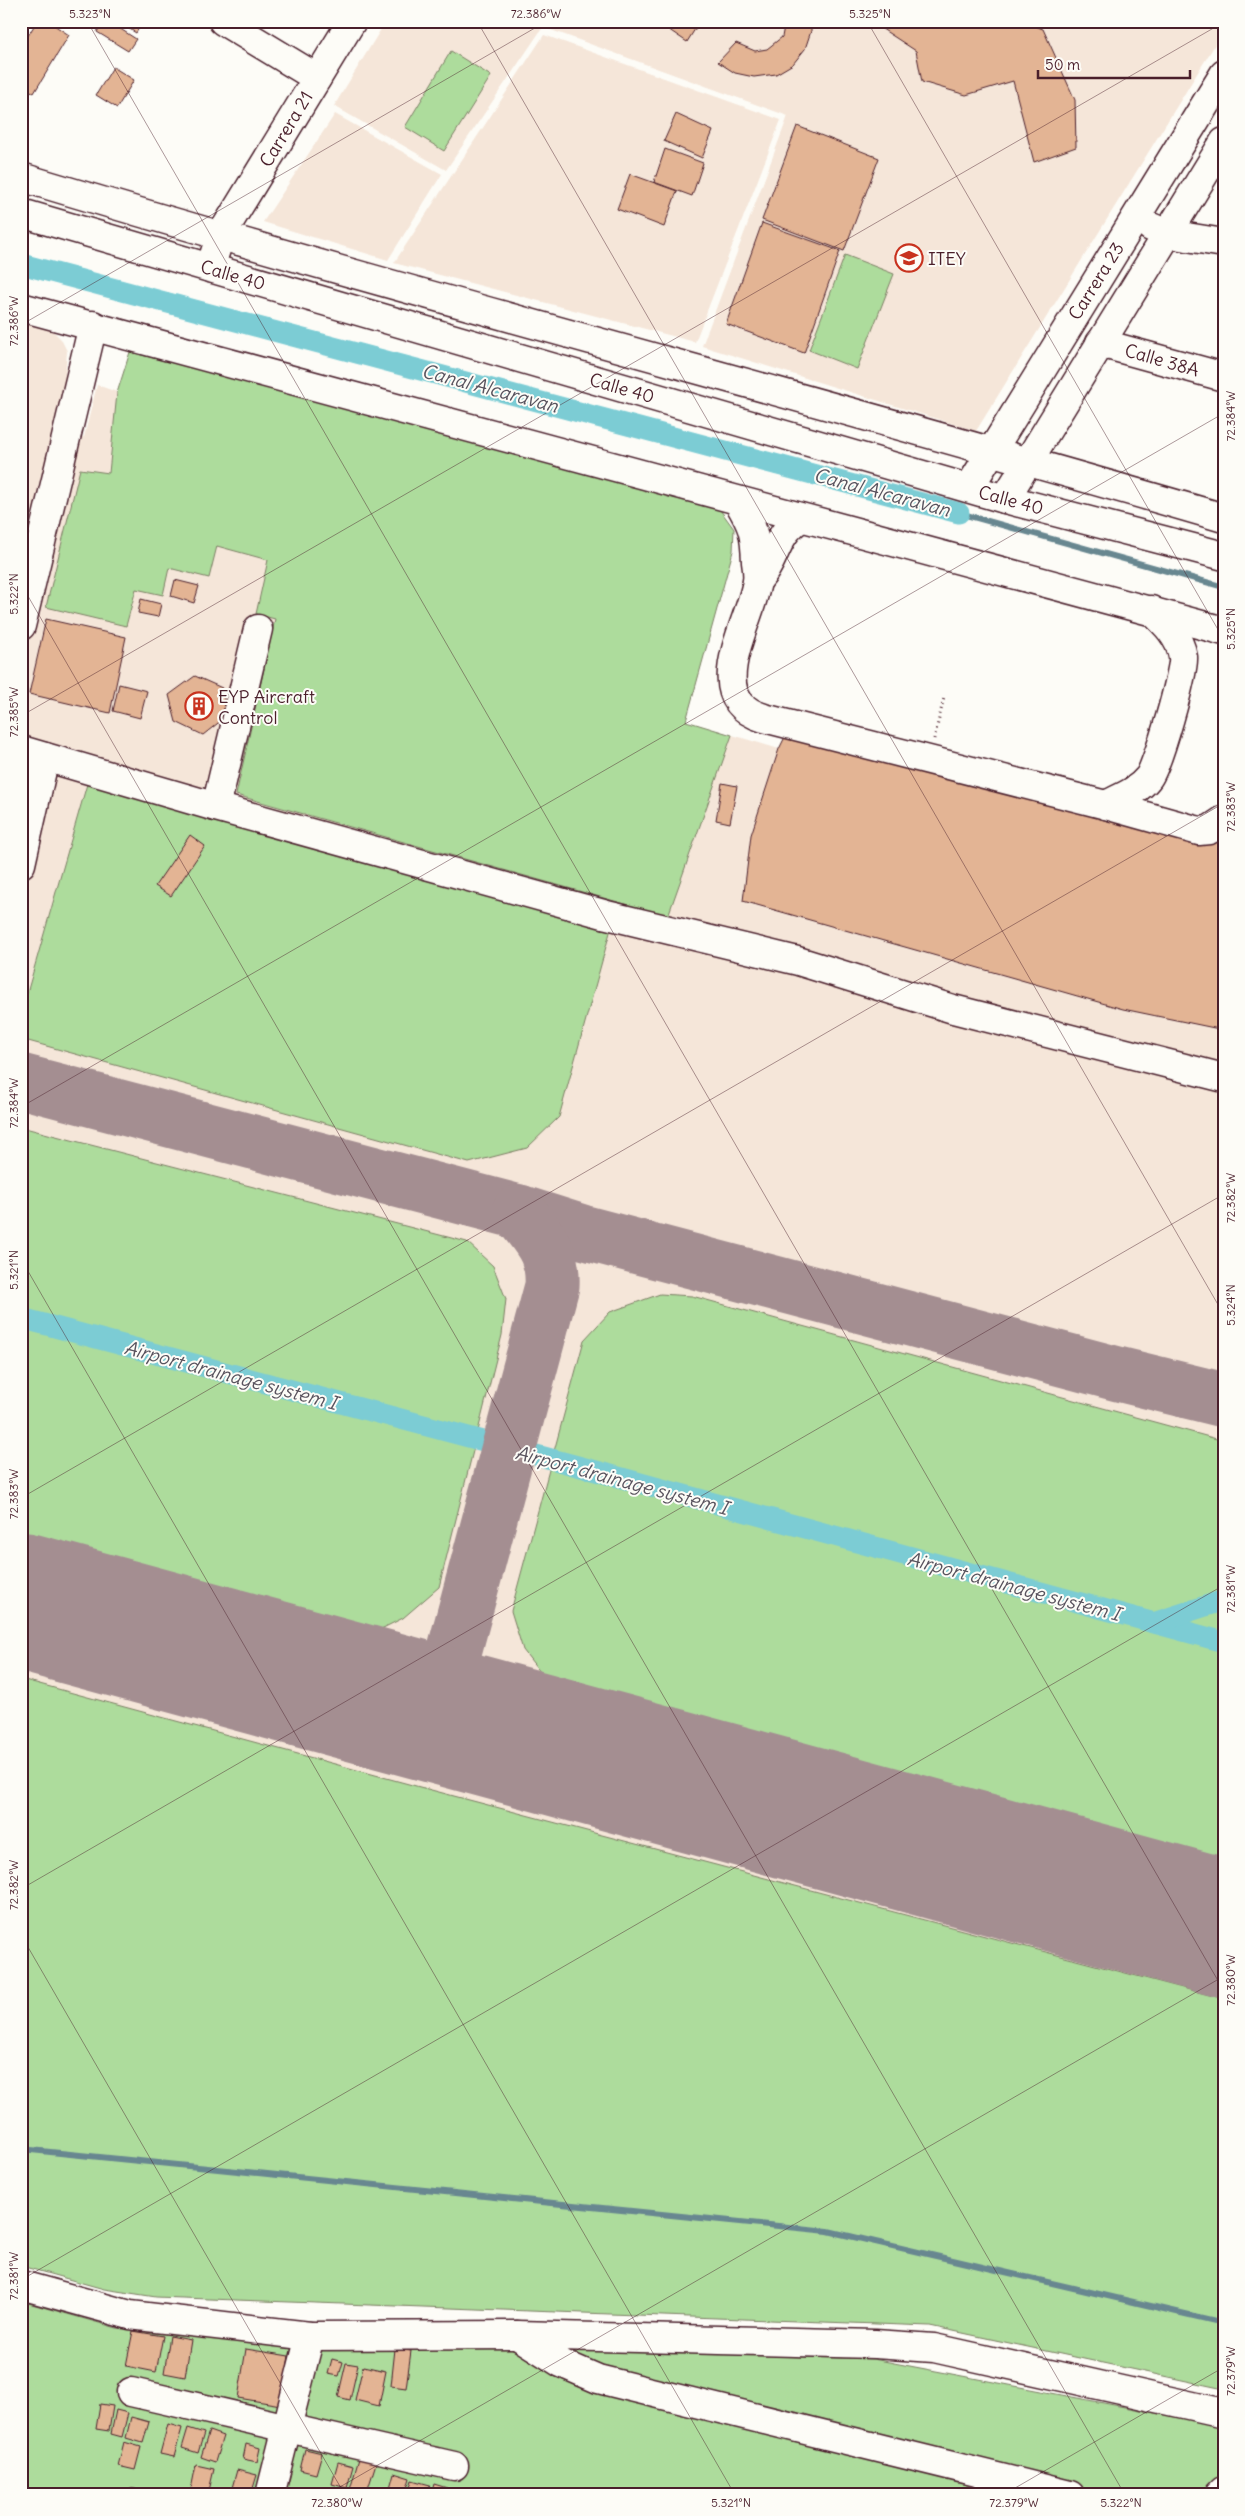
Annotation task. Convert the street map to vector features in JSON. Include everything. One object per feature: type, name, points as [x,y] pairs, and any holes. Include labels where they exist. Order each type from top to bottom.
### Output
[{"type":"street","points":[[223,21],[317,78]]},
{"type":"street","name":"Carrera 21","points":[[210,268],[220,237],[352,21]]},
{"type":"street","name":"Carrera 23","points":[[969,488],[1224,74]]},
{"type":"street","name":"Carrera 23","points":[[1005,499],[1224,142]]},
{"type":"street","name":"Calle 40","points":[[21,177],[220,237],[1028,461],[1224,518]]},
{"type":"street","name":"Calle 40","points":[[21,213],[1005,499],[1224,556]]},
{"type":"street","points":[[1134,220],[1168,234],[1224,243]]},
{"type":"street","points":[[21,307],[1224,631]]},
{"type":"street","points":[[21,626],[93,325]]},
{"type":"street","name":"Calle 38A","points":[[1100,343],[1224,377]]},
{"type":"street","points":[[738,501],[750,520],[755,536],[758,580],[731,672],[732,691],[744,709],[764,718],[1106,805],[1199,831],[1209,830],[1224,820]]},
{"type":"street","points":[[758,580],[767,569],[784,531],[801,518]]},
{"type":"street","points":[[1106,805],[1142,785],[1156,766],[1181,674],[1183,658],[1180,648],[1170,628],[1151,610]]},
{"type":"street","points":[[216,807],[258,629]]},
{"type":"street","points":[[21,864],[33,754],[216,807],[607,915],[798,961],[953,1009],[1224,1078]]},
{"type":"street","points":[[21,2285],[130,2315],[310,2336],[517,2335],[875,2344],[934,2348],[1224,2413]]},
{"type":"street","points":[[517,2335],[560,2364],[598,2379],[1070,2495]]},
{"type":"street","points":[[270,2495],[310,2336]]},
{"type":"street","points":[[131,2392],[454,2466]]},
{"type":"street","points":[[1219,2495],[1224,2490]]},
{"type":"path","points":[[928,760],[944,698]]},
{"type":"shaded area","name":"ITEY","points":[[386,21],[1224,21],[1224,30],[976,431],[702,346],[788,116],[543,27],[446,170],[334,106]]},
{"type":"shaded area","points":[[544,35],[781,120],[695,342],[394,263]]},
{"type":"shaded area","points":[[335,114],[442,174],[388,260],[263,222]]},
{"type":"shaded area","points":[[21,322],[51,329],[61,339],[67,351],[61,435],[84,437],[97,385],[117,392],[130,352],[734,529],[733,551],[686,721],[779,749],[789,729],[1224,840],[1224,2389],[930,2326],[156,2297],[104,2289],[21,2266]]},
{"type":"green space","points":[[451,51],[491,76],[444,151],[405,127]]},
{"type":"green space","points":[[845,255],[894,274],[857,369],[809,350]]},
{"type":"green space","points":[[130,352],[521,452],[718,507],[734,529],[733,551],[686,721],[732,735],[668,916],[236,795],[275,619],[256,614],[268,560],[217,546],[209,578],[169,568],[163,595],[136,589],[126,626],[46,607],[80,469],[109,473],[117,393]]},
{"type":"green space","points":[[87,784],[612,925],[559,1117],[527,1148],[469,1163],[21,1039],[21,1014]]},
{"type":"green space","points":[[21,1127],[467,1242],[493,1266],[506,1299],[502,1335],[439,1587],[403,1618],[377,1631],[339,1636],[21,1547]]},
{"type":"green space","points":[[660,1294],[692,1296],[1224,1441],[1224,1861],[593,1700],[551,1686],[523,1650],[511,1611],[584,1340],[610,1312]]},
{"type":"green space","points":[[21,1679],[416,1786],[1224,1999],[1224,2389],[930,2326],[156,2297],[104,2289],[21,2266]]},
{"type":"green space","points":[[21,2301],[117,2328],[314,2350],[511,2348],[873,2359],[1224,2426],[1224,2495],[21,2495]]},
{"type":"building","points":[[37,21],[48,21],[69,35],[34,93],[21,85],[21,47]]},
{"type":"building","points":[[103,21],[108,21],[136,39],[128,51],[97,32]]},
{"type":"building","points":[[117,21],[143,21],[136,33]]},
{"type":"building","points":[[656,21],[700,21],[687,42]]},
{"type":"building","points":[[785,21],[811,21],[811,31],[805,49],[793,64],[776,74],[754,77],[735,73],[718,62],[736,43],[755,51],[767,49],[782,37]]},
{"type":"building","points":[[870,21],[1022,21],[1043,29],[1075,100],[1076,147],[1034,162],[1013,81],[966,95],[922,82],[916,51]]},
{"type":"building","points":[[113,67],[134,80],[117,108],[96,95]]},
{"type":"building","points":[[676,114],[713,131],[702,158],[664,141]]},
{"type":"building","points":[[797,126],[879,158],[844,251],[762,220]]},
{"type":"building","points":[[665,149],[703,163],[692,196],[654,182]]},
{"type":"building","points":[[630,174],[677,191],[664,227],[617,209]]},
{"type":"building","points":[[762,223],[840,251],[804,353],[726,324]]},
{"type":"building","points":[[175,580],[199,586],[194,603],[171,596]]},
{"type":"building","points":[[141,599],[161,604],[158,617],[138,613]]},
{"type":"building","points":[[46,619],[126,637],[110,713],[29,694]]},
{"type":"building","name":"EYP Aircraft Control","points":[[195,676],[222,688],[227,716],[203,735],[176,722],[169,695]]},
{"type":"building","points":[[119,684],[147,691],[140,718],[113,711]]},
{"type":"building","points":[[789,729],[1090,803],[1224,840],[1224,1030],[1123,1009],[743,901],[751,835],[779,749]]},
{"type":"building","points":[[722,783],[737,786],[730,823],[716,820]]},
{"type":"building","points":[[190,835],[205,846],[171,896],[155,886]]},
{"type":"building","points":[[133,2331],[163,2336],[156,2372],[126,2366]]},
{"type":"building","points":[[170,2336],[191,2340],[185,2377],[164,2373]]},
{"type":"building","points":[[246,2349],[289,2356],[281,2405],[238,2398]]},
{"type":"building","points":[[395,2349],[411,2351],[406,2388],[391,2386]]},
{"type":"building","points":[[332,2359],[343,2362],[339,2376],[328,2374]]},
{"type":"building","points":[[346,2363],[358,2365],[350,2400],[338,2397]]},
{"type":"building","points":[[363,2366],[386,2371],[379,2406],[355,2400]]},
{"type":"building","points":[[100,2404],[113,2406],[109,2431],[96,2429]]},
{"type":"building","points":[[116,2410],[128,2413],[122,2437],[111,2434]]},
{"type":"building","points":[[131,2417],[149,2422],[143,2443],[126,2438]]},
{"type":"building","points":[[168,2424],[182,2428],[174,2457],[160,2454]]},
{"type":"building","points":[[188,2428],[204,2433],[198,2453],[182,2448]]},
{"type":"building","points":[[209,2431],[223,2436],[215,2462],[201,2457]]},
{"type":"building","points":[[124,2442],[141,2447],[135,2470],[118,2466]]},
{"type":"building","points":[[246,2444],[260,2448],[257,2462],[243,2459]]},
{"type":"building","points":[[305,2449],[322,2453],[316,2474],[300,2470]]},
{"type":"building","points":[[360,2455],[377,2460],[366,2495],[349,2493]]},
{"type":"building","points":[[338,2462],[353,2466],[347,2488],[332,2484]]},
{"type":"building","points":[[196,2465],[214,2469],[208,2495],[190,2494]]},
{"type":"building","points":[[237,2470],[257,2475],[251,2495],[230,2495]]},
{"type":"building","points":[[394,2473],[410,2478],[405,2495],[388,2495]]},
{"type":"building","points":[[412,2480],[430,2485],[427,2495],[408,2495]]},
{"type":"building","points":[[434,2484],[447,2488],[445,2495],[431,2495]]},
{"type":"building","points":[[130,2488],[149,2492],[148,2495],[129,2495]]},
{"type":"waterway","name":"Canal Alcaravan","points":[[21,264],[959,513]]},
{"type":"waterway","points":[[959,513],[1224,587]]},
{"type":"waterway","name":"Airport drainage system I","points":[[21,1318],[596,1471],[1224,1642]]},
{"type":"waterway","points":[[1153,1623],[1224,1600]]},
{"type":"waterway","points":[[21,2149],[828,2231],[1224,2323]]},
{"type":"taxiway","points":[[21,1081],[519,1212],[582,1232],[1118,1374],[1224,1400]]},
{"type":"taxiway","points":[[385,1701],[406,1696],[424,1688],[439,1677],[452,1660],[552,1286],[552,1274],[547,1254],[519,1212]]},
{"type":"taxiway","points":[[452,1660],[459,1692],[463,1700],[467,1707],[491,1730]]},
{"type":"runway","points":[[21,1601],[1224,1928]]},
{"type":"place","name":"ITEY","points":[[909,258]]},
{"type":"place","name":"EYP Aircraft Control","points":[[199,706]]}]
